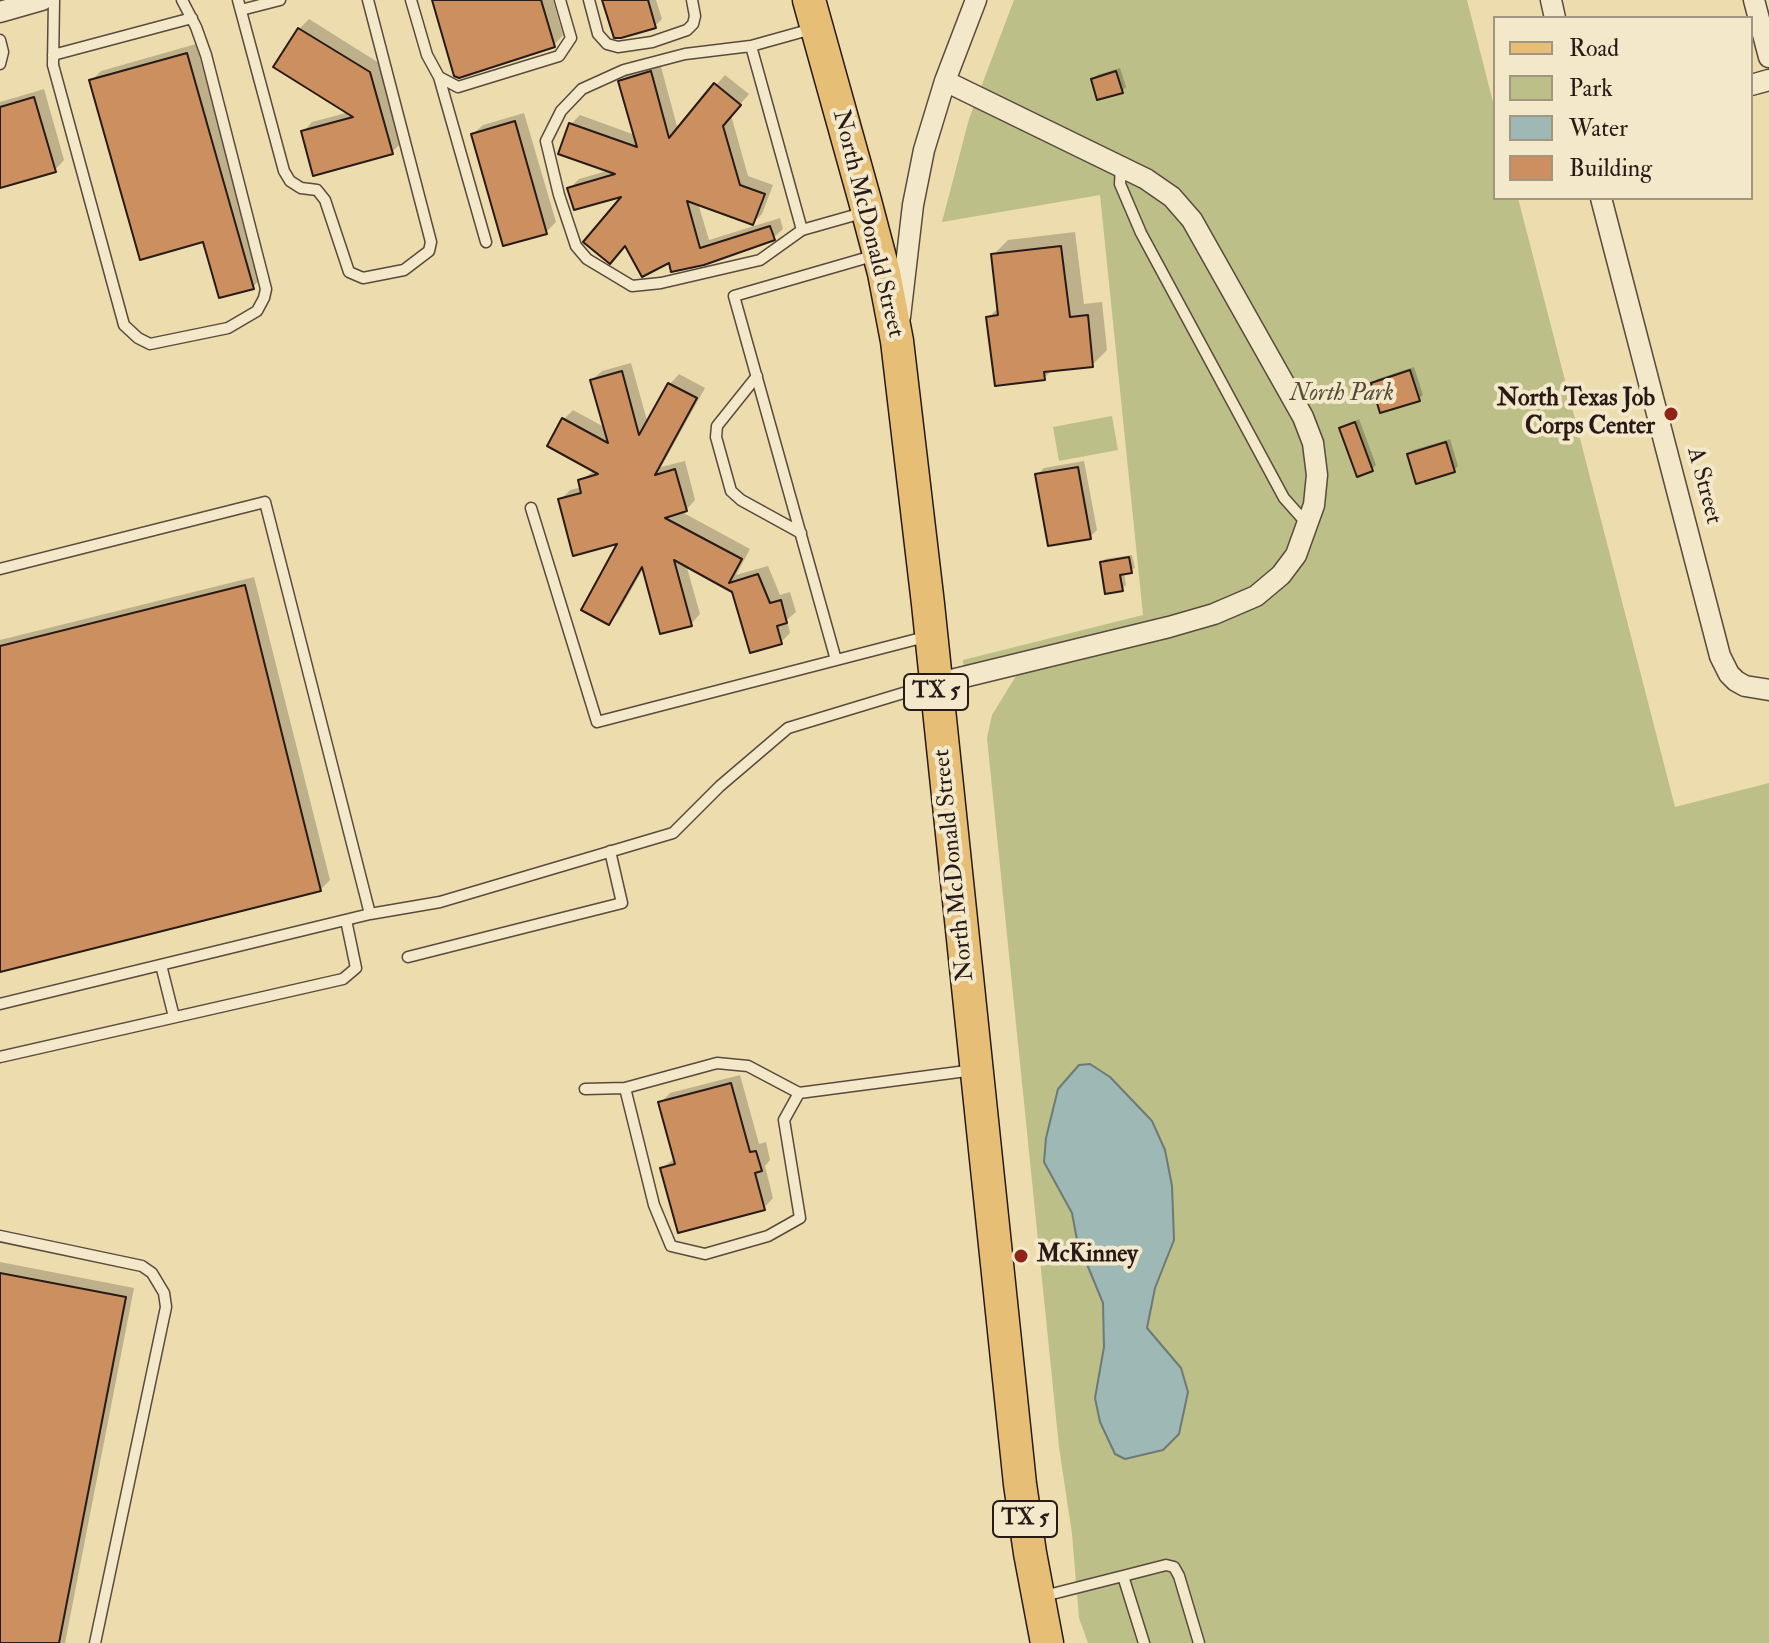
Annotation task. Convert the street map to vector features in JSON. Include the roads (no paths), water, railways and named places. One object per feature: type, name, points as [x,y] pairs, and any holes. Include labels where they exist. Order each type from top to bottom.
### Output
[{"type":"main road","name":"North McDonald Street","points":[[812,14],[874,233],[897,341],[1020,1484],[1047,1643]]},
{"type":"street","points":[[0,12],[42,0]]},
{"type":"street","points":[[897,341],[911,222],[924,150],[945,81],[976,0]]},
{"type":"street","points":[[1754,0],[1769,57]]},
{"type":"street","points":[[935,684],[1169,627],[1237,606],[1256,596],[1281,575],[1296,555],[1314,505],[1317,475],[1313,443],[1303,417],[1192,220],[1159,186],[945,81]]},
{"type":"street","name":"A Street","points":[[1602,200],[1720,656],[1729,674],[1745,686],[1769,690]]},
{"type":"street","points":[[874,233],[911,222]]},
{"type":"lane","points":[[54,0],[53,65],[124,325],[150,344],[228,328],[257,311],[266,289],[206,55],[182,0]]},
{"type":"lane","points":[[280,0],[239,5],[284,171],[290,181],[301,188],[317,190],[325,200],[349,272],[363,278],[404,270],[429,251],[431,242],[368,0]]},
{"type":"lane","points":[[411,0],[427,55],[439,77],[486,242]]},
{"type":"lane","points":[[439,77],[458,87],[559,56],[571,38],[560,0]]},
{"type":"lane","points":[[589,0],[598,34],[607,44],[618,47],[652,42],[687,30],[695,16],[692,0]]},
{"type":"lane","points":[[812,14],[751,46],[685,54],[624,70],[582,89],[561,111],[546,141],[559,195],[576,246],[587,259],[632,286],[661,283],[760,260],[802,230],[874,233]]},
{"type":"lane","points":[[53,55],[192,18]]},
{"type":"lane","points":[[0,40],[3,52],[0,64]]},
{"type":"lane","points":[[751,46],[802,230]]},
{"type":"lane","points":[[1121,166],[1120,184],[1141,233],[1284,498],[1308,525]]},
{"type":"lane","points":[[836,660],[734,296],[874,233]]},
{"type":"lane","points":[[757,376],[717,426],[716,437],[731,491],[741,500],[801,533]]},
{"type":"lane","points":[[0,569],[265,502],[370,914]]},
{"type":"lane","points":[[531,508],[597,722],[931,636]]},
{"type":"lane","points":[[0,1004],[370,914],[440,902],[673,833],[720,786],[788,728],[935,684]]},
{"type":"lane","points":[[408,957],[622,903],[610,851]]},
{"type":"lane","points":[[0,1057],[343,979],[356,968],[346,920]]},
{"type":"lane","points":[[161,965],[174,1017]]},
{"type":"lane","points":[[585,1089],[625,1088],[717,1063],[748,1066],[799,1093],[976,1070]]},
{"type":"lane","points":[[625,1088],[654,1205],[671,1246],[705,1254],[768,1236],[800,1218],[784,1120],[799,1093]]},
{"type":"lane","points":[[0,1236],[142,1266],[152,1273],[164,1293],[166,1307],[95,1643]]},
{"type":"lane","points":[[1038,1597],[1166,1565],[1174,1567],[1199,1643]]},
{"type":"lane","points":[[1123,1576],[1144,1643]]},
{"type":"water","points":[[1090,1064],[1110,1077],[1152,1121],[1165,1150],[1172,1186],[1174,1240],[1155,1288],[1147,1328],[1181,1368],[1188,1392],[1179,1434],[1163,1450],[1125,1459],[1115,1454],[1100,1422],[1095,1398],[1104,1347],[1103,1303],[1077,1240],[1072,1213],[1044,1162],[1046,1138],[1058,1089],[1079,1065]]},
{"type":"place","name":"North Texas Job Corps Center","points":[[1671,414]]},
{"type":"place","name":"McKinney","points":[[1021,1256]]},
{"type":"park label","name":"North Park","points":[[1342,395]]}]
